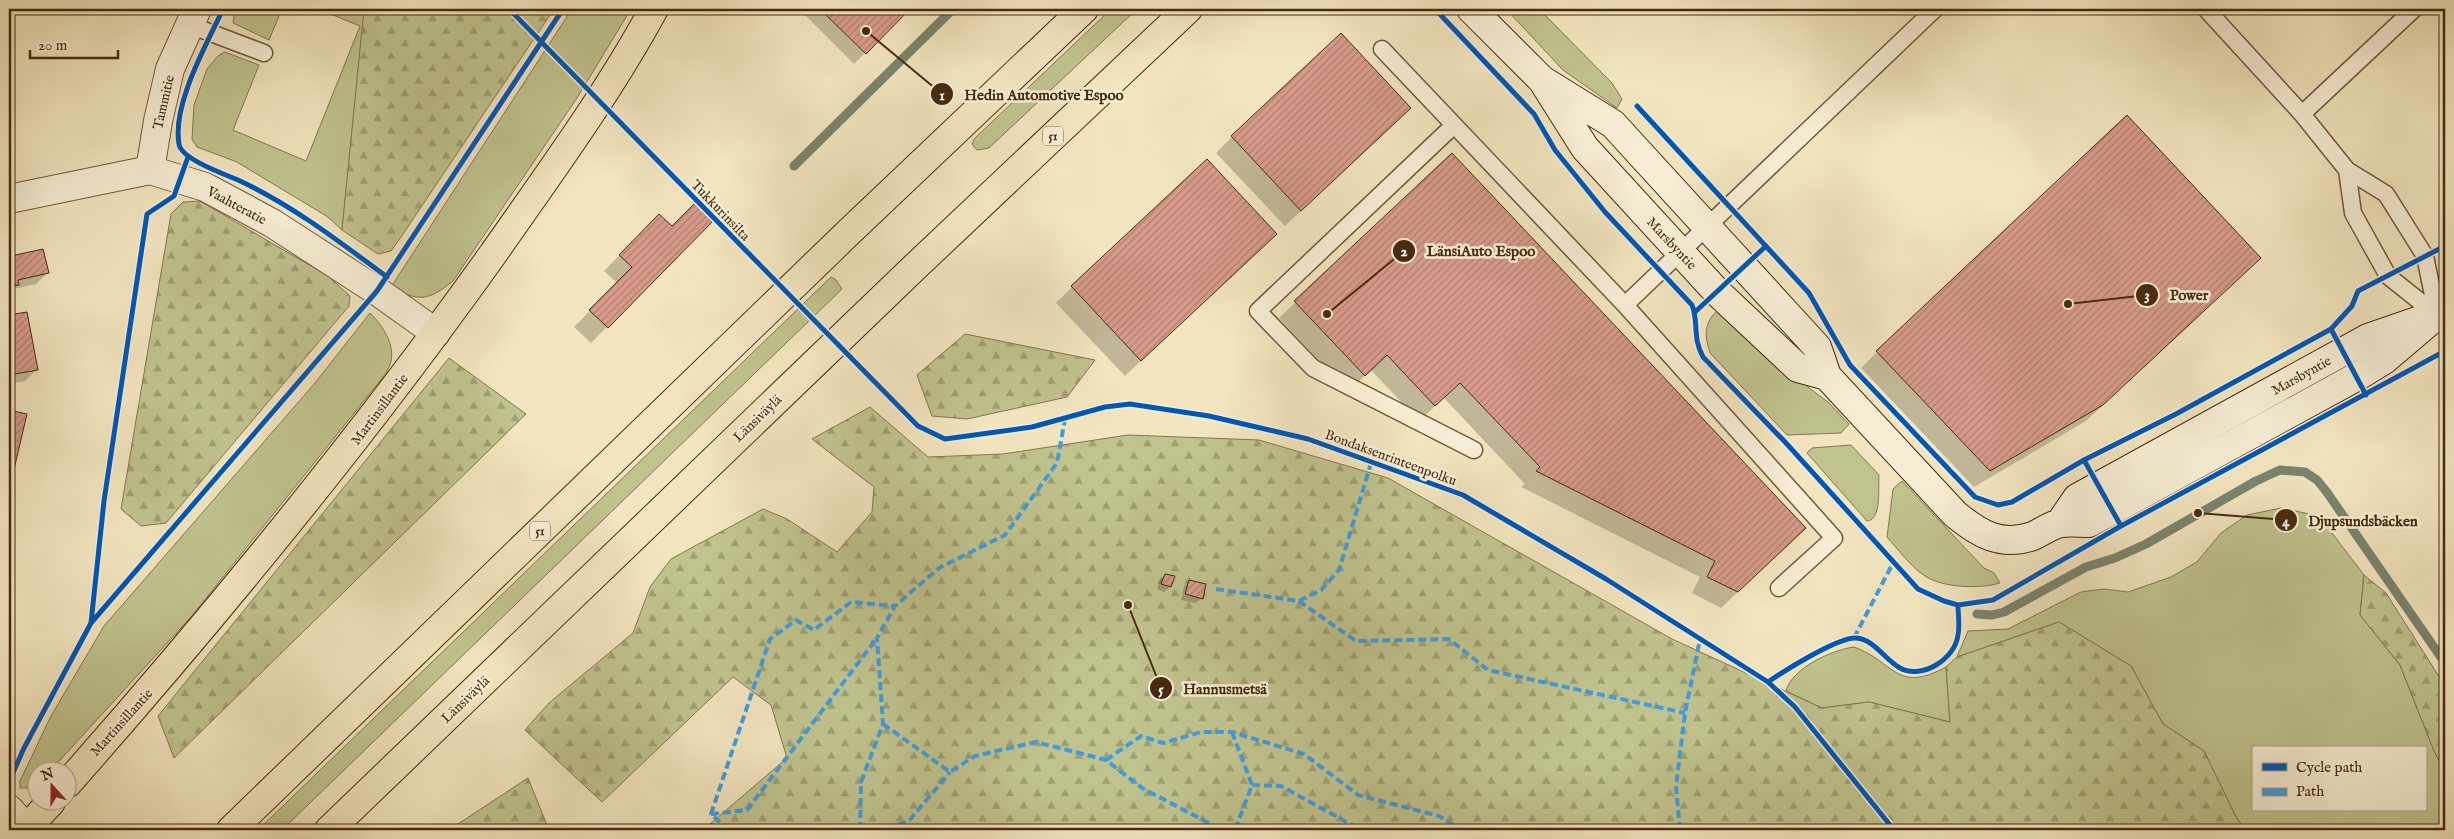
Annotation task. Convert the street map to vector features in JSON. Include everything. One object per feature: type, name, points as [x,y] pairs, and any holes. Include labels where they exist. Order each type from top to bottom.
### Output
[{"type":"main road","name":"Martinsillantie","points":[[78,772],[195,638],[339,462],[436,333],[577,135],[654,9]]},
{"type":"main road","name":"51","points":[[231,830],[849,232],[1084,9]]},
{"type":"main road","name":"Länsiväylä","points":[[329,830],[918,264],[1188,9]]},
{"type":"main road","name":"Marsbyntie","points":[[1472,9],[1542,80],[1585,148],[1724,299],[1798,368],[1827,376]]},
{"type":"main road","name":"Tammitie","points":[[150,170],[158,121],[170,69],[194,17]]},
{"type":"main road","name":"Marsbyntie","points":[[1542,80],[1612,124],[1817,347],[1827,376],[1955,514],[1976,532],[2004,541],[2033,536],[2060,523],[2089,523],[2358,376],[2384,360],[2441,313]]},
{"type":"main road","name":"Vaahteratie","points":[[9,199],[150,170],[205,187],[272,224],[377,291],[436,333]]},
{"type":"main road","points":[[20,823],[36,812]]},
{"type":"lane","points":[[1625,305],[1934,9]]},
{"type":"lane","points":[[2206,9],[2302,114],[2347,170],[2386,194],[2425,256],[2441,313]]},
{"type":"lane","points":[[2302,114],[2414,9]]},
{"type":"lane","points":[[194,17],[264,53]]},
{"type":"lane","points":[[1382,49],[1625,305],[1834,538],[1779,588]]},
{"type":"lane","points":[[1454,125],[1258,310],[1313,368],[1474,450]]},
{"type":"lane","points":[[2347,170],[2353,213],[2388,276],[2441,313]]},
{"type":"green space","points":[[235,9],[282,9],[269,40],[233,23]]},
{"type":"green space","points":[[318,9],[364,9],[342,230],[328,217],[237,162],[197,147],[192,139],[194,105],[207,69],[218,56],[225,52],[259,65],[233,130],[306,161],[360,26]]},
{"type":"green space","points":[[364,9],[554,9],[391,251],[378,254],[342,230]]},
{"type":"green space","points":[[572,9],[631,9],[577,98],[453,281],[430,296],[423,297],[409,295],[391,287]]},
{"type":"green space","points":[[1111,9],[1137,9],[989,148],[977,150],[972,144],[974,139]]},
{"type":"green space","points":[[1506,9],[1539,9],[1612,83],[1622,99],[1617,108],[1563,70]]},
{"type":"green space","points":[[200,201],[328,276],[350,296],[349,306],[166,523],[141,526],[121,509],[171,214],[183,202]]},
{"type":"green space","points":[[831,277],[836,280],[842,289],[282,830],[258,830]]},
{"type":"green space","points":[[1721,308],[1796,378],[1829,403],[1849,424],[1841,433],[1787,435],[1711,354],[1706,335],[1708,323]]},
{"type":"green space","points":[[370,313],[380,324],[388,338],[392,352],[388,370],[383,377],[191,617],[58,762],[29,762],[51,716],[104,626],[315,383]]},
{"type":"green space","points":[[965,334],[1095,360],[1067,397],[967,419],[932,416],[917,375]]},
{"type":"green space","points":[[449,358],[526,414],[174,758],[158,716]]},
{"type":"green space","points":[[870,407],[928,457],[1003,454],[1128,435],[1259,440],[1388,478],[1672,639],[1822,708],[1869,702],[1950,722],[1946,667],[1957,657],[2059,622],[2131,666],[2163,724],[2204,751],[2236,817],[2245,830],[703,830],[787,758],[771,705],[733,677],[602,802],[525,730],[549,703],[633,633],[650,587],[671,559],[763,509],[787,519],[837,552],[872,512],[874,487],[812,439]]},
{"type":"green space","points":[[1851,445],[1879,475],[1877,509],[1872,519],[1867,521],[1807,453],[1812,448]]},
{"type":"green space","points":[[1902,481],[1984,568],[1994,573],[2000,583],[1972,587],[1942,583],[1925,576],[1910,563],[1887,537],[1893,489]]},
{"type":"green space","points":[[2281,508],[2319,516],[2364,575],[2360,615],[2400,665],[2434,751],[2445,772],[2445,830],[2245,830],[2236,817],[2204,751],[2163,724],[2131,666],[2059,622],[1957,657],[1968,631],[2008,629],[2081,592],[2104,589],[2128,592],[2171,577],[2197,562],[2221,533],[2247,515]]},
{"type":"green space","points":[[2364,575],[2386,593],[2445,686],[2445,772],[2434,751],[2400,665],[2360,615]]},
{"type":"green space","points":[[1854,647],[1868,653],[1897,673],[1906,676],[1929,675],[1946,667],[1950,722],[1869,702],[1822,708],[1786,691],[1796,675],[1804,668],[1824,656]]},
{"type":"green space","points":[[28,764],[28,788],[20,788],[20,781]]},
{"type":"green space","points":[[528,778],[549,830],[449,830]]},
{"type":"building","points":[[820,9],[910,9],[866,54]]},
{"type":"building","points":[[1341,33],[1411,108],[1301,211],[1231,136]]},
{"type":"building","points":[[2127,115],[2261,258],[2103,405],[1990,471],[1876,351]]},
{"type":"building","points":[[1452,153],[1806,528],[1738,592],[1707,577],[1715,561],[1536,471],[1540,467],[1460,383],[1435,406],[1387,355],[1365,376],[1294,301]]},
{"type":"building","points":[[1207,159],[1277,234],[1141,361],[1071,286]]},
{"type":"building","points":[[696,202],[714,220],[608,328],[589,310],[632,267],[619,255],[659,214],[672,226]]},
{"type":"building","points":[[43,249],[49,273],[18,280],[19,285],[9,287],[9,250],[11,256]]},
{"type":"building","points":[[27,312],[38,370],[9,375],[9,315]]},
{"type":"building","points":[[9,410],[27,414],[11,482],[9,482]]},
{"type":"building","points":[[1165,574],[1175,576],[1171,587],[1161,584]]},
{"type":"building","points":[[1189,580],[1206,584],[1203,599],[1185,594]]},
{"type":"waterway","points":[[794,166],[953,9]]},
{"type":"waterway","points":[[1977,614],[1992,615],[2004,612],[2086,567],[2115,558],[2146,544],[2256,481],[2280,470],[2305,472],[2317,480],[2326,491],[2445,663]]},
{"type":"marked path","points":[[860,830],[861,782],[883,724],[877,638],[895,606],[939,568],[1005,535],[1057,463],[1065,419]]},
{"type":"marked path","points":[[1216,589],[1299,601],[1321,590],[1339,570],[1372,460]]},
{"type":"marked path","points":[[1854,638],[1893,563]]},
{"type":"marked path","points":[[1299,601],[1356,641],[1449,639],[1488,670],[1685,713]]},
{"type":"marked path","points":[[729,830],[711,814],[770,639],[796,620],[814,630],[851,602],[895,606]]},
{"type":"marked path","points":[[711,814],[747,810],[877,638]]},
{"type":"marked path","points":[[1680,830],[1676,787],[1685,713],[1700,639]]},
{"type":"marked path","points":[[883,724],[950,772],[975,756],[1036,742],[1106,760],[1142,788],[1222,830]]},
{"type":"marked path","points":[[1106,760],[1141,736],[1163,743],[1201,732],[1232,732],[1304,754],[1358,795],[1439,816],[1461,830]]},
{"type":"marked path","points":[[1232,732],[1252,785],[1235,830]]},
{"type":"marked path","points":[[875,830],[908,822],[950,772]]},
{"type":"marked path","points":[[1252,785],[1281,786],[1361,830]]},
{"type":"cycle path","points":[[223,9],[192,75],[186,93],[178,128],[179,144],[182,150],[195,160],[258,190],[296,212],[387,277]]},
{"type":"cycle path","name":"Tukkurinsilta","points":[[509,9],[918,426],[945,439],[1032,427],[1105,407],[1130,404],[1209,416],[1308,439],[1463,495],[1606,579],[1768,682],[1795,707],[1894,830]]},
{"type":"cycle path","points":[[9,782],[24,748],[91,623],[377,291],[563,9]]},
{"type":"cycle path","points":[[1435,9],[1534,114],[1555,150],[1605,212],[1692,305],[1698,343],[1703,357],[1786,443],[1918,589],[1944,601],[1958,605],[1993,600],[2121,526],[2445,351]]},
{"type":"cycle path","points":[[1637,106],[1809,293],[1850,365],[1975,497],[1998,505],[2012,502],[2084,460],[2176,414],[2331,329],[2352,306],[2358,291],[2445,246]]},
{"type":"cycle path","points":[[91,623],[104,501],[147,214],[174,196],[188,157]]},
{"type":"cycle path","points":[[1695,312],[1766,246]]},
{"type":"cycle path","points":[[2331,329],[2366,395]]},
{"type":"cycle path","points":[[2084,460],[2121,526]]},
{"type":"cycle path","points":[[1768,682],[1824,649],[1848,639],[1856,638],[1862,639],[1874,646],[1900,668],[1909,671],[1927,669],[1944,659],[1956,644],[1959,628],[1958,605]]},
{"type":"place","name":"Hedin Automotive Espoo","points":[[866,31]]},
{"type":"place","name":"Power","points":[[2068,304]]},
{"type":"place","name":"LänsiAuto Espoo","points":[[1327,314]]},
{"type":"place","name":"Djupsundsbäcken","points":[[2198,513]]},
{"type":"place","name":"Hannusmetsä","points":[[1128,605]]}]
